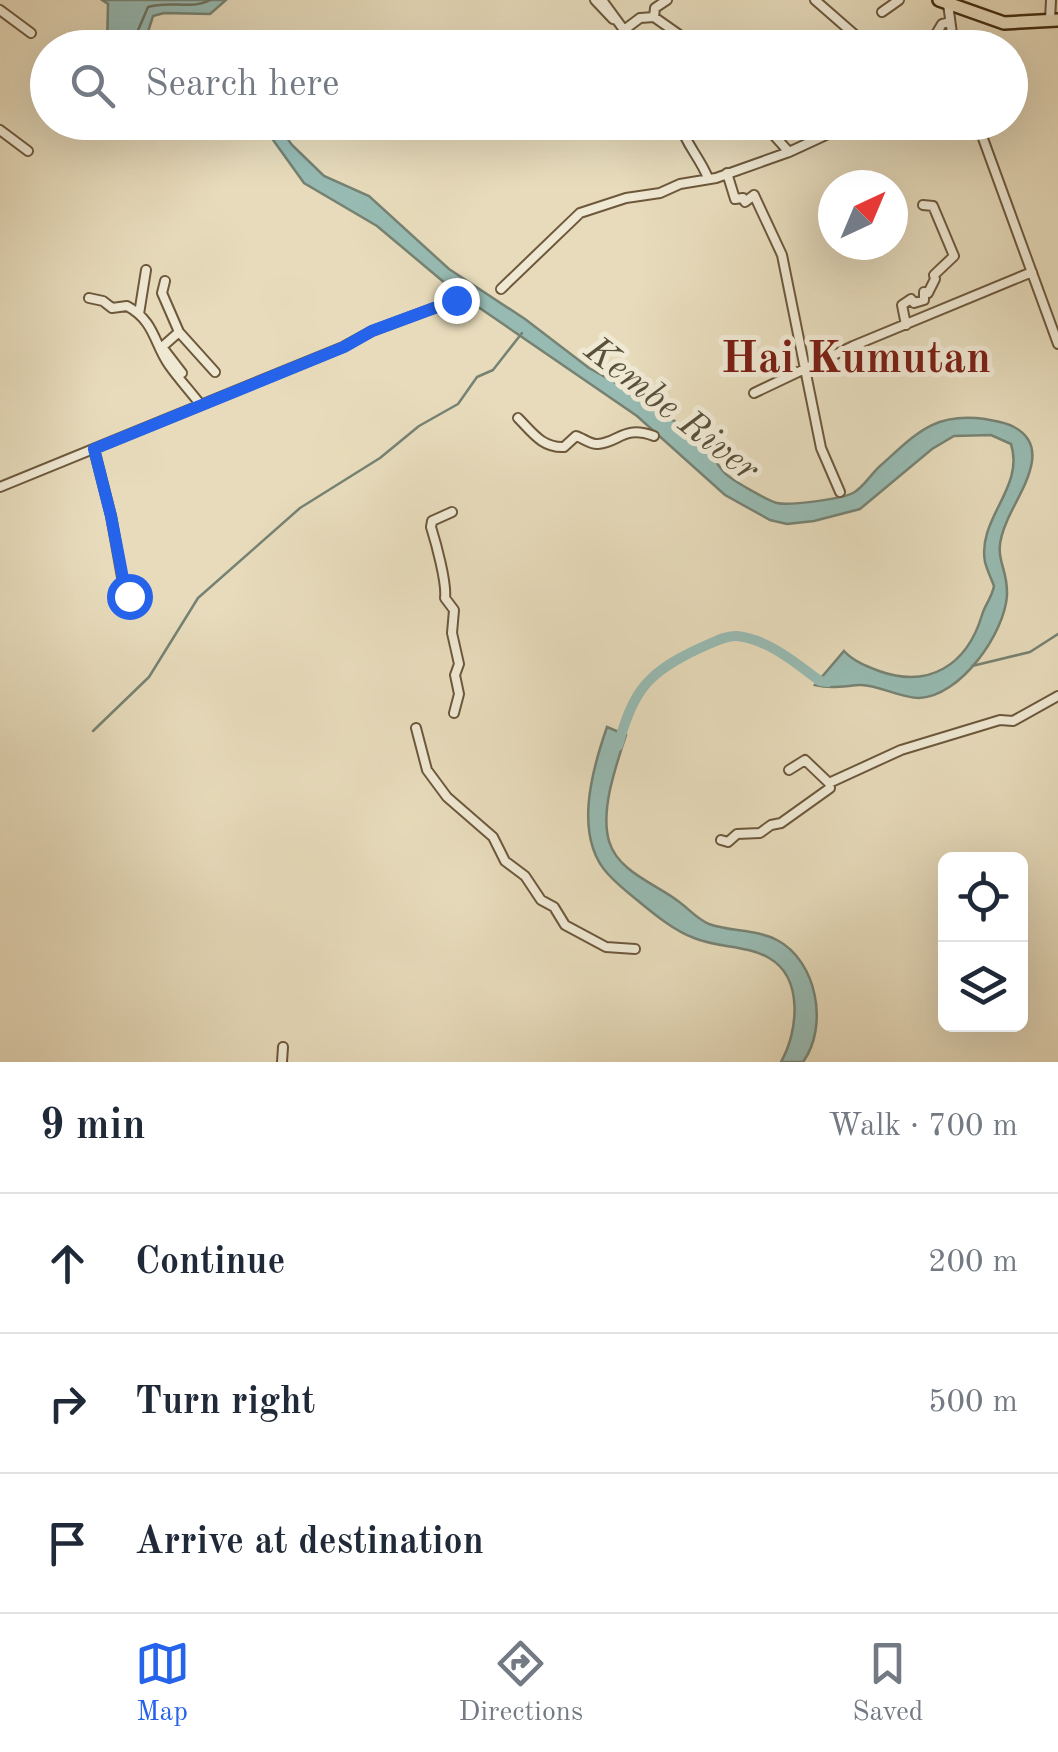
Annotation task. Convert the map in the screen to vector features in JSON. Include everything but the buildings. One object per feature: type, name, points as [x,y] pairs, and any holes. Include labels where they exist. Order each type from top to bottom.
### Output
[{"type":"main road","points":[[944,2],[1004,23],[1054,20]]},
{"type":"street","points":[[598,0],[622,28],[640,18],[654,17],[672,30]]},
{"type":"street","points":[[654,17],[656,8],[667,0]]},
{"type":"street","points":[[815,0],[849,30]]},
{"type":"street","points":[[882,12],[899,0]]},
{"type":"street","points":[[1051,0],[1054,20]]},
{"type":"street","points":[[944,2],[951,30]]},
{"type":"street","points":[[0,10],[30,32]]},
{"type":"street","points":[[938,30],[949,22]]},
{"type":"street","points":[[0,130],[28,151]]},
{"type":"street","points":[[687,140],[708,178]]},
{"type":"street","points":[[778,140],[789,152]]},
{"type":"street","points":[[501,288],[580,213],[727,173],[815,140]]},
{"type":"street","points":[[983,140],[1058,344]]},
{"type":"street","points":[[727,173],[735,199],[743,198],[745,202],[754,195],[782,255],[821,448],[840,492]]},
{"type":"street","points":[[906,326],[902,305],[911,299],[914,303],[924,300],[934,275],[954,256],[933,206],[923,205]]},
{"type":"street","points":[[140,314],[146,270]]},
{"type":"street","points":[[754,393],[852,346],[1032,272]]},
{"type":"street","points":[[165,281],[162,293],[179,332],[214,372]]},
{"type":"street","points":[[89,298],[112,308],[127,306],[140,314],[162,347],[168,364],[200,404]]},
{"type":"street","points":[[0,487],[344,347],[372,331],[458,299]]},
{"type":"street","points":[[162,347],[179,332]]},
{"type":"street","points":[[518,418],[530,435],[554,447],[564,447],[576,436],[600,444],[625,433],[654,436]]},
{"type":"street","points":[[94,449],[126,594],[132,602]]},
{"type":"street","points":[[452,512],[432,521],[431,526],[447,586],[445,598],[454,610],[452,633],[459,664],[454,713]]},
{"type":"street","points":[[828,783],[901,750],[1000,720],[1013,720],[1058,696]]},
{"type":"street","points":[[416,728],[427,770],[447,796],[493,836],[504,861],[525,876],[564,925],[606,947],[635,949]]},
{"type":"street","points":[[721,840],[728,842],[737,834],[760,833],[770,825],[782,823],[830,788],[805,760],[789,770]]},
{"type":"street","points":[[282,1062],[283,1048]]},
{"type":"water","points":[[102,0],[226,0],[210,14],[153,16],[149,30],[107,30],[108,4]]},
{"type":"water","points":[[273,140],[288,140],[324,176],[369,196],[449,269],[525,319],[589,368],[698,437],[729,476],[773,501],[804,503],[853,493],[904,444],[938,422],[985,419],[1014,427],[1026,436],[1031,447],[1030,472],[1000,544],[1007,584],[1004,610],[978,660],[950,687],[919,698],[866,685],[815,685],[844,651],[879,671],[914,677],[944,668],[967,647],[994,586],[984,546],[1012,475],[1011,444],[991,435],[954,436],[932,449],[860,509],[814,521],[787,524],[770,520],[725,495],[637,416],[452,289],[377,226],[304,183]]},
{"type":"water","points":[[607,727],[626,735],[606,816],[614,852],[629,869],[705,922],[769,936],[791,950],[810,978],[817,1013],[816,1031],[803,1062],[781,1062],[791,1036],[794,1006],[788,978],[780,967],[760,954],[703,941],[679,931],[622,887],[597,859],[588,822],[589,802]]},
{"type":"waterway","points":[[93,731],[149,677],[198,598],[300,508],[380,458],[419,426],[458,404],[477,377],[493,370],[522,333]]},
{"type":"waterway","points":[[972,666],[1030,652],[1058,634]]},
{"type":"waterway","name":"Kembe River","points":[[618,746],[630,710],[645,685],[667,666],[723,638],[737,636],[760,642],[820,681],[828,682]]},
{"type":"district","name":"Hai Kumutan","points":[[856,356]]},
{"type":"route","points":[[129,596],[94,449],[344,347],[372,331],[456,300]]}]
